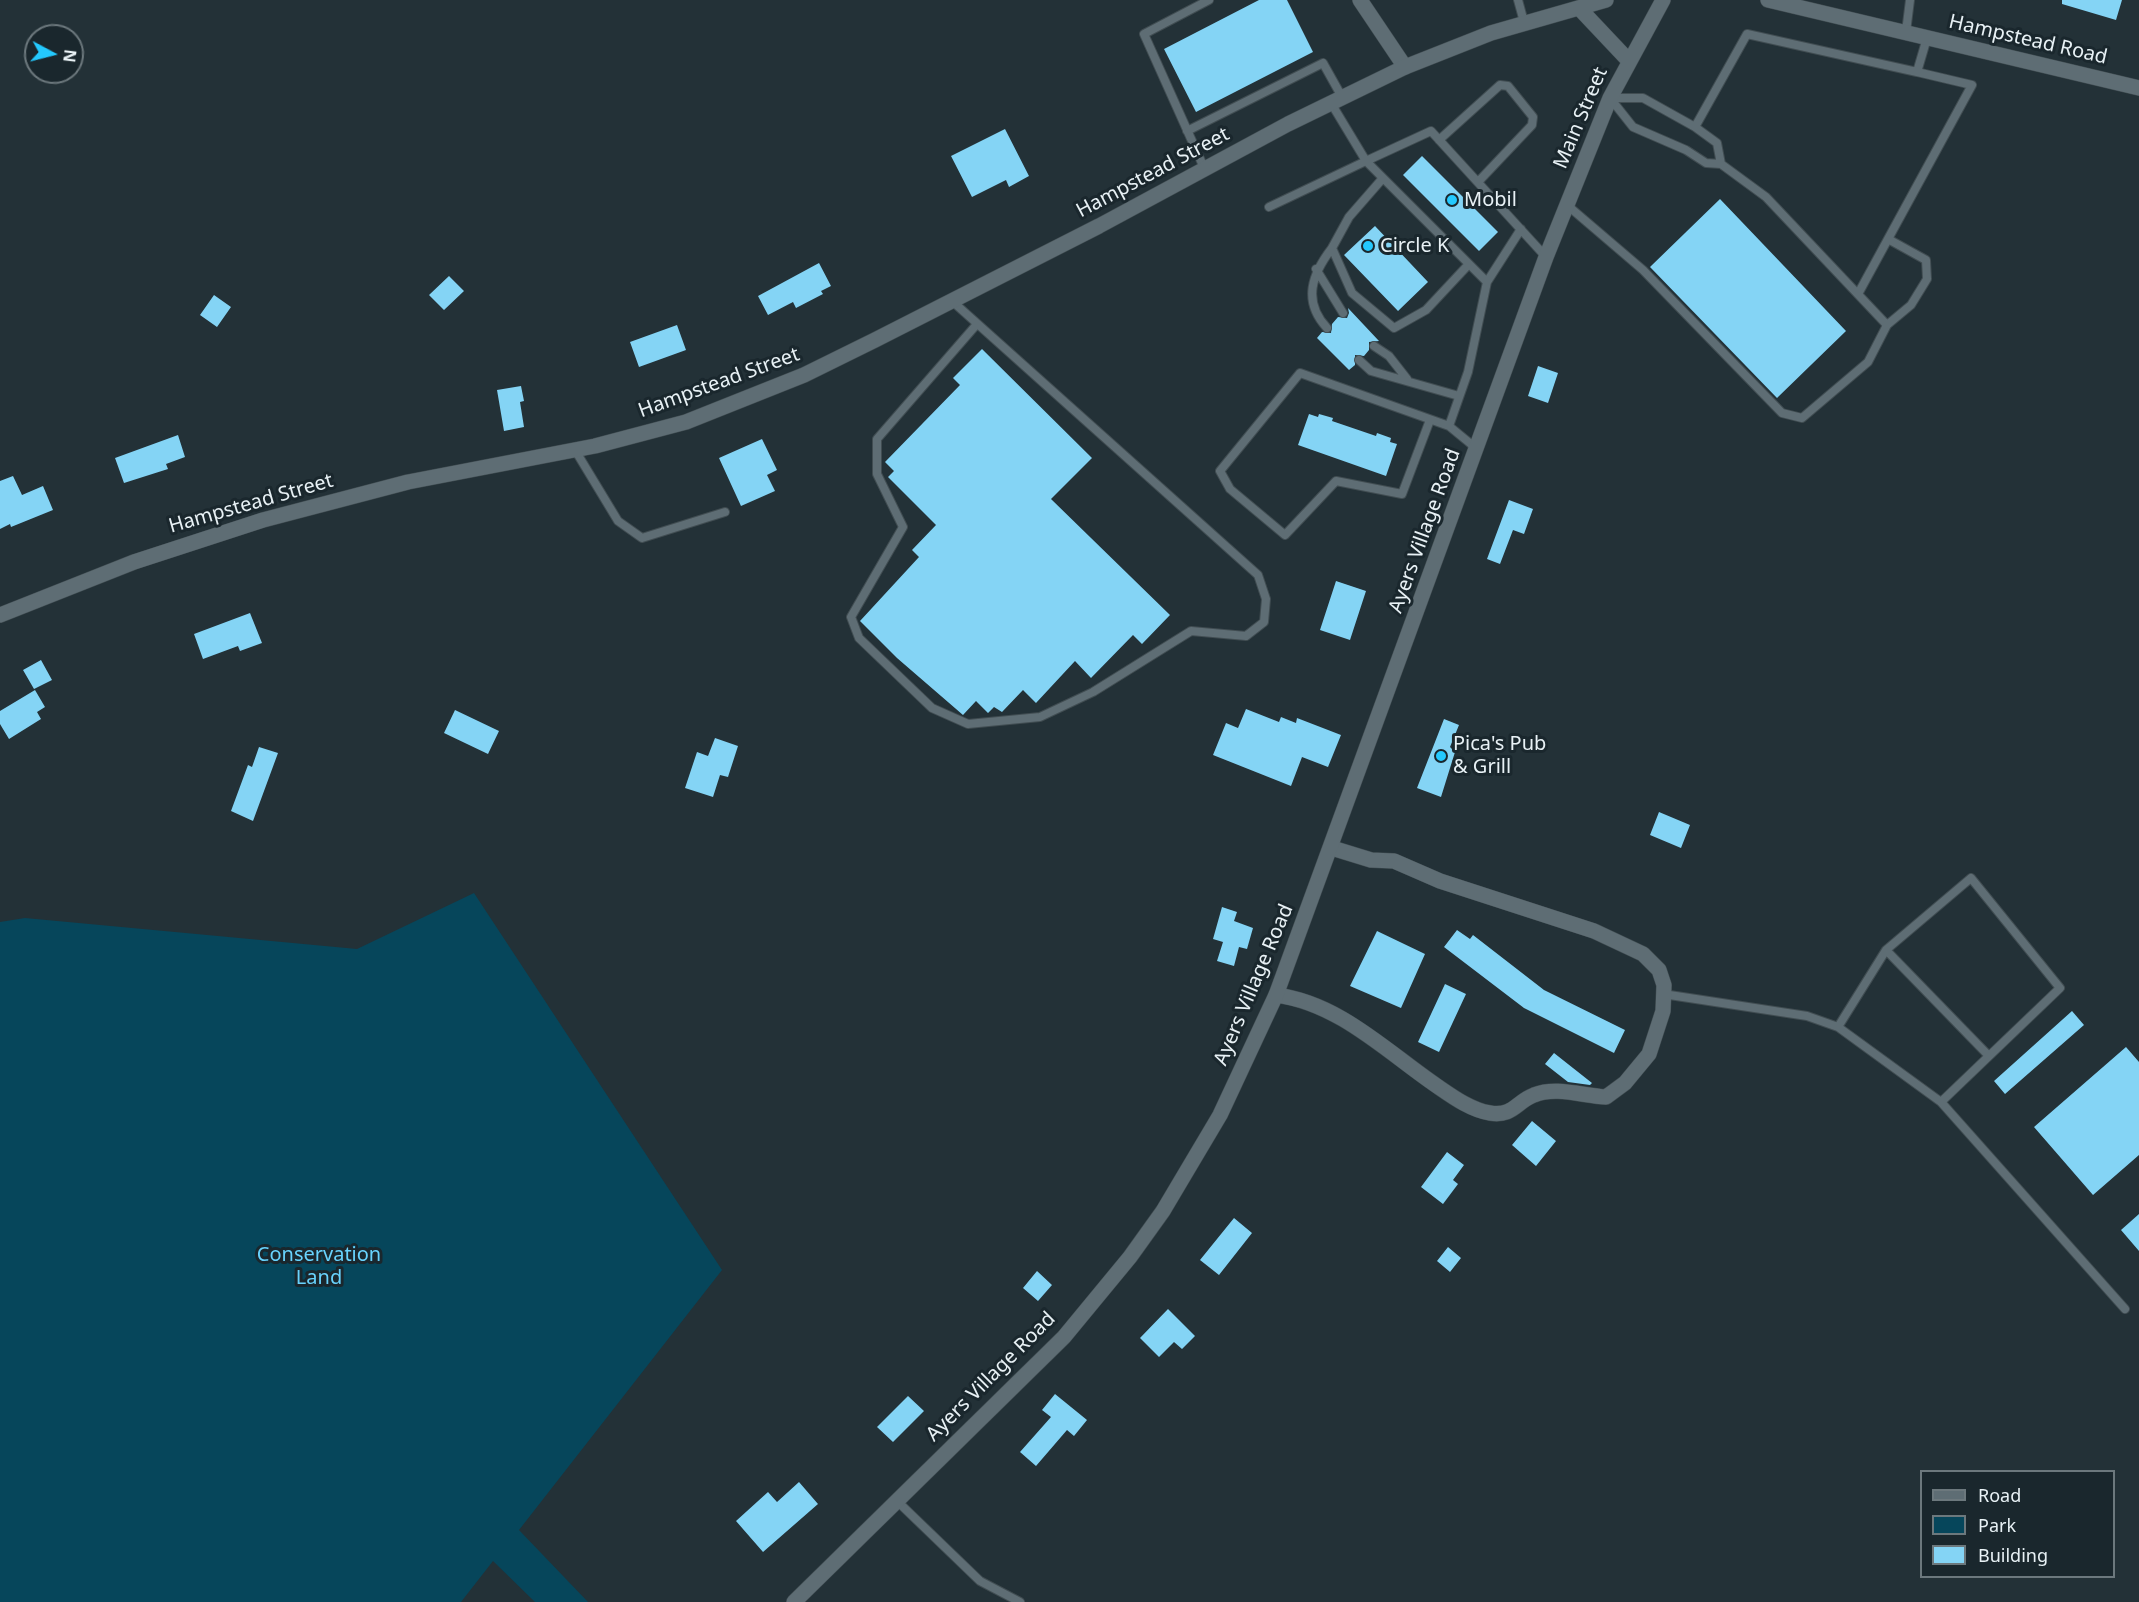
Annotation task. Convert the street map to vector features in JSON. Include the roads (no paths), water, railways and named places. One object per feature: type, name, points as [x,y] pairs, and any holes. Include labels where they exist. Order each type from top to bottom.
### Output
[{"type":"main road","points":[[1360,0],[1404,67],[1524,22],[1606,0]]},
{"type":"main road","name":"Main Street","points":[[1546,257],[1610,98],[1663,0]]},
{"type":"main road","name":"Hampstead Road","points":[[1768,0],[2139,88]]},
{"type":"main road","points":[[1579,8],[1629,61]]},
{"type":"main road","name":"Hampstead Street","points":[[0,615],[134,562],[206,537],[408,482],[575,450],[675,425],[733,404],[804,375],[952,301],[1336,100],[1404,67]]},
{"type":"main road","name":"Ayers Village Road","points":[[794,1602],[1064,1337],[1130,1257],[1163,1211],[1220,1115],[1276,995],[1332,848],[1546,257]]},
{"type":"main road","points":[[1276,995],[1300,998],[1342,1019],[1456,1099],[1490,1113],[1505,1113],[1522,1105],[1532,1095],[1545,1092],[1606,1097],[1625,1083],[1650,1054],[1663,1011],[1664,985],[1659,970],[1643,954],[1594,931],[1440,881],[1394,861],[1371,861],[1332,848]]},
{"type":"lane","points":[[1205,170],[1144,34],[1209,0]]},
{"type":"lane","points":[[1518,0],[1524,22]]},
{"type":"lane","points":[[1906,32],[1910,0]]},
{"type":"lane","points":[[1695,128],[1747,34],[1972,85],[1857,294]]},
{"type":"lane","points":[[1917,72],[1927,38]]},
{"type":"lane","points":[[1187,131],[1323,63],[1336,100],[1366,161],[1487,282]]},
{"type":"lane","points":[[1439,140],[1500,85],[1508,86],[1533,117],[1532,125],[1478,182]]},
{"type":"lane","points":[[1610,98],[1643,98],[1695,128],[1717,143],[1720,164]]},
{"type":"lane","points":[[1610,98],[1633,127],[1686,150],[1706,163],[1720,164],[1766,197],[1887,325]]},
{"type":"lane","points":[[1269,207],[1431,131],[1546,257]]},
{"type":"lane","points":[[1327,328],[1316,316],[1312,294],[1316,269],[1332,248],[1349,217],[1383,178]]},
{"type":"lane","points":[[1567,205],[1643,270],[1782,413],[1802,418],[1868,362],[1887,325],[1911,305],[1927,279],[1926,260],[1888,239]]},
{"type":"lane","points":[[1449,426],[1468,372],[1487,282],[1521,229]]},
{"type":"lane","points":[[1332,248],[1352,292],[1394,328],[1426,310],[1469,264]]},
{"type":"lane","points":[[1316,269],[1343,313]]},
{"type":"lane","points":[[952,301],[1258,575],[1266,599],[1264,622],[1246,636],[1191,632],[1093,692],[1041,717],[968,724],[932,708],[859,638],[851,617],[903,527],[877,474],[877,439],[977,324]]},
{"type":"lane","points":[[1374,346],[1389,356],[1407,379]]},
{"type":"lane","points":[[1359,360],[1371,371],[1407,379],[1459,396]]},
{"type":"lane","points":[[1430,420],[1402,494],[1336,480],[1285,535],[1230,489],[1220,471],[1300,373],[1449,426],[1477,448]]},
{"type":"lane","points":[[575,450],[618,521],[642,538],[725,512]]},
{"type":"lane","points":[[1838,1027],[1886,950],[1971,878],[2060,988],[1941,1102]]},
{"type":"lane","points":[[1886,950],[1989,1056]]},
{"type":"lane","points":[[1663,994],[1807,1016],[1838,1027],[1941,1102],[2125,1309]]},
{"type":"lane","points":[[897,1500],[980,1581],[1020,1602]]},
{"type":"place","name":"Mobil","points":[[1452,200]]},
{"type":"place","name":"Circle K","points":[[1368,246]]},
{"type":"place","name":"Pica's Pub & Grill","points":[[1441,756]]},
{"type":"park label","name":"Conservation Land","points":[[319,1266]]}]
